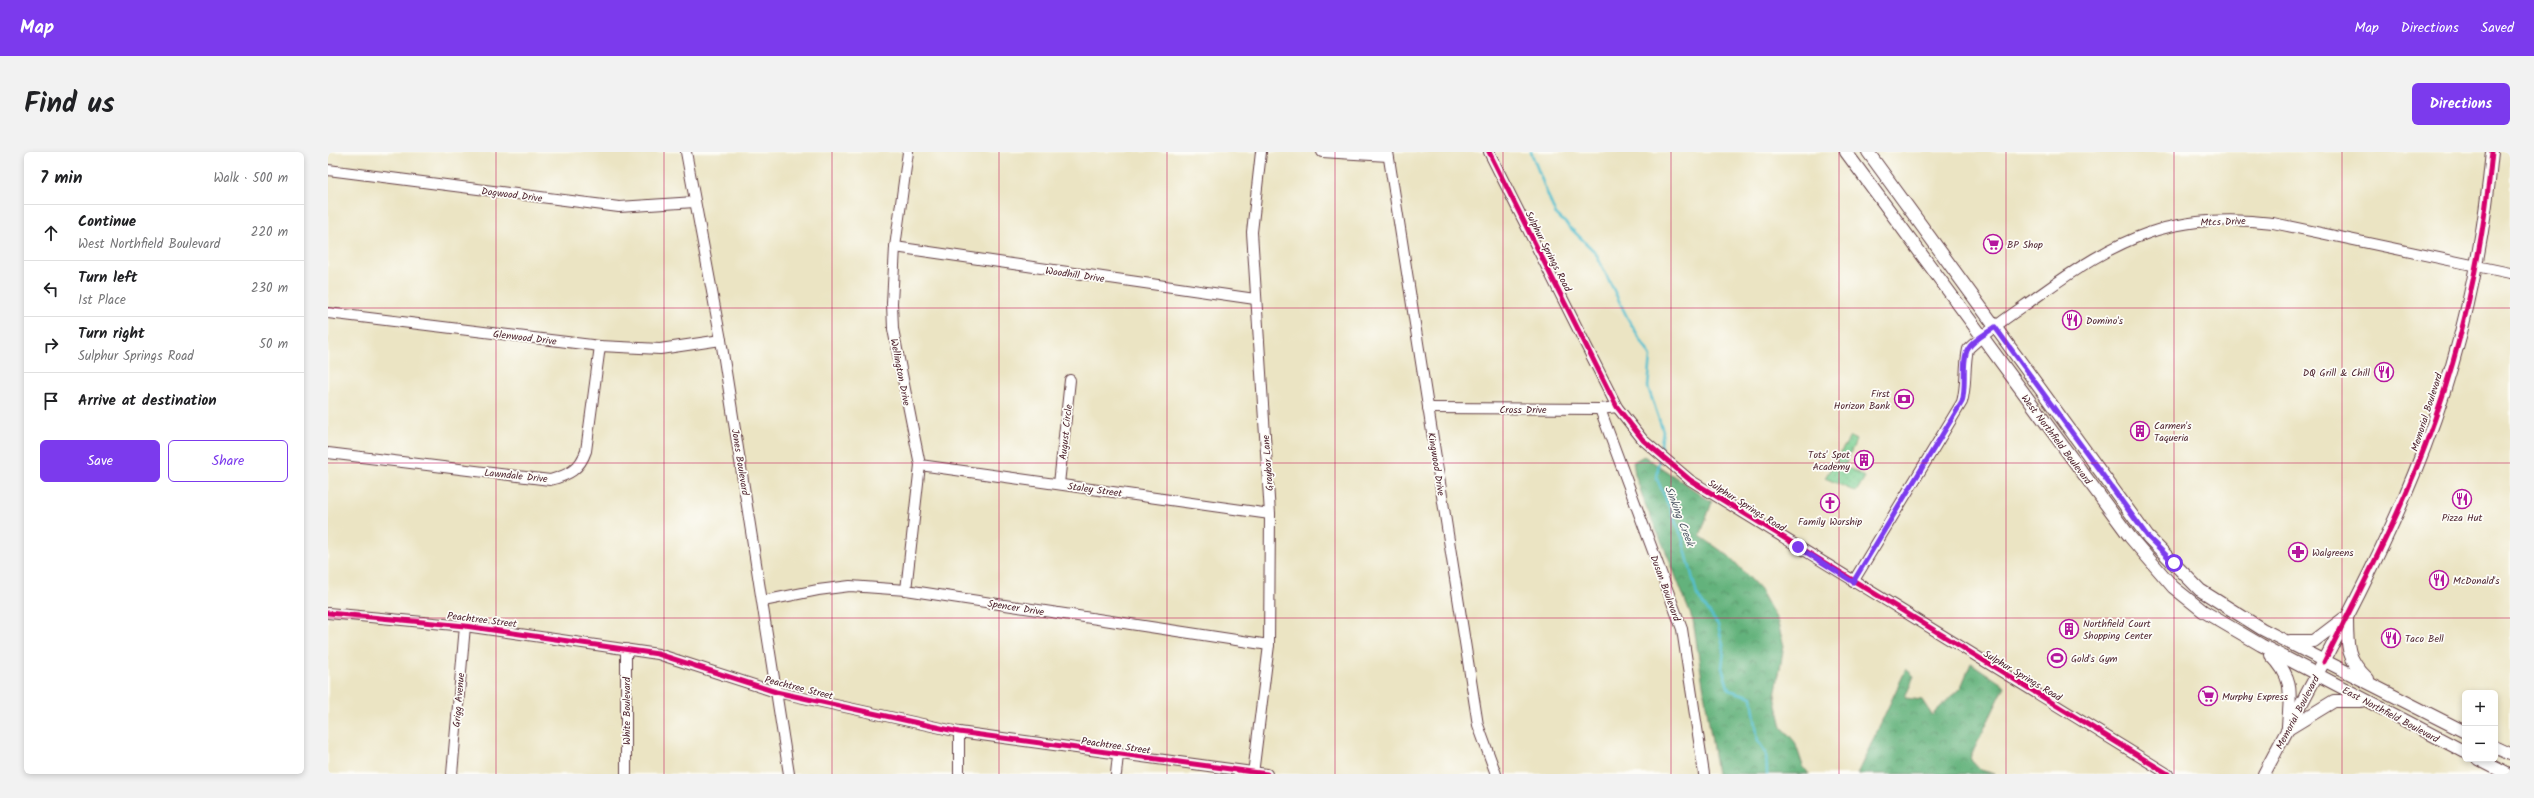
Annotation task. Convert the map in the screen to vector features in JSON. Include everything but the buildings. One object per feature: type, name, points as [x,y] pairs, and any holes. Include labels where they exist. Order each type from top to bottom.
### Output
[{"type":"main road","name":"West Northfield Boulevard","points":[[1846,152],[1981,337],[2149,561],[2173,587],[2203,611],[2261,646],[2317,675]]},
{"type":"main road","name":"West Northfield Boulevard","points":[[1868,152],[2148,537],[2200,590],[2280,638],[2324,662]]},
{"type":"main road","name":"Memorial Boulevard","points":[[2264,774],[2324,662],[2386,538],[2416,469],[2455,350],[2476,266],[2492,152]]},
{"type":"main road","points":[[2280,638],[2297,643],[2314,641],[2347,615]]},
{"type":"main road","points":[[2347,615],[2347,639],[2352,662],[2378,688]]},
{"type":"main road","points":[[2261,646],[2284,668],[2288,677],[2288,730]]},
{"type":"main road","name":"East Northfield Boulevard","points":[[2324,662],[2462,730]]},
{"type":"main road","name":"East Northfield Boulevard","points":[[2317,675],[2462,750]]},
{"type":"main road","points":[[2288,730],[2334,701],[2366,701]]},
{"type":"main road","points":[[2498,748],[2510,754]]},
{"type":"main road","points":[[2484,762],[2506,774]]},
{"type":"street","name":"Jones Boulevard","points":[[686,152],[721,340],[789,774]]},
{"type":"street","name":"Wellington Drive","points":[[906,590],[920,465],[893,330],[892,303],[895,247],[908,152]]},
{"type":"street","name":"Graybar Lane","points":[[1253,773],[1269,645],[1270,514],[1255,299],[1252,232],[1261,152]]},
{"type":"street","points":[[1322,152],[1388,154]]},
{"type":"street","name":"Sulphur Springs Road","points":[[1489,152],[1617,406],[1654,452],[1690,480],[1853,582],[2168,774]]},
{"type":"street","name":"Kingwood Drive","points":[[1388,154],[1478,725],[1496,774]]},
{"type":"street","name":"Dogwood Drive","points":[[328,170],[619,207],[695,202]]},
{"type":"street","name":"Mtcs Drive","points":[[1853,582],[1962,402],[1966,389],[1965,364],[1968,349],[1981,337],[2094,258],[2130,239],[2170,226],[2209,220],[2236,219],[2273,223],[2510,273]]},
{"type":"street","name":"Woodhill Drive","points":[[895,247],[1255,299]]},
{"type":"street","name":"Glenwood Drive","points":[[328,313],[600,346],[660,349],[721,340]]},
{"type":"street","name":"Lawndale Drive","points":[[328,453],[550,480],[564,476],[575,470],[582,462],[586,451],[600,346]]},
{"type":"street","name":"August Circle","points":[[1059,484],[1070,380]]},
{"type":"street","name":"Cross Drive","points":[[1428,408],[1600,409],[1617,406]]},
{"type":"street","name":"Dusan Boulevard","points":[[1600,409],[1682,628],[1704,774]]},
{"type":"street","name":"Staley Street","points":[[920,465],[1270,514]]},
{"type":"street","name":"Spencer Drive","points":[[763,601],[818,590],[850,586],[906,590],[1269,645]]},
{"type":"street","name":"Peachtree Street","points":[[328,613],[465,626],[658,654],[776,692],[958,732],[1118,755],[1267,774]]},
{"type":"street","name":"Grigg Avenue","points":[[452,774],[465,626]]},
{"type":"street","name":"White Boulevard","points":[[626,649],[626,774]]},
{"type":"street","points":[[958,732],[959,774]]},
{"type":"street","points":[[1116,774],[1118,755]]},
{"type":"green space","points":[[1850,437],[1856,440],[1845,466],[1865,477],[1856,492],[1825,478]]},
{"type":"green space","points":[[1644,456],[1712,502],[1700,536],[1729,556],[1760,589],[1777,620],[1784,646],[1775,696],[1782,727],[1795,742],[1803,766],[1809,774],[1717,774],[1693,621],[1669,559],[1645,504],[1635,474],[1633,462]]},
{"type":"green space","points":[[1971,663],[2005,686],[1970,758],[1981,770],[1995,774],[1857,774],[1906,669],[1914,676],[1905,698],[1922,700],[1932,715],[1961,687]]},
{"type":"waterway","name":"Sinking Creek","points":[[1531,152],[1555,213],[1595,252],[1627,317],[1651,357],[1648,387],[1663,431],[1660,451]]},
{"type":"waterway","name":"Sinking Creek","points":[[1659,458],[1657,479],[1682,537],[1697,595],[1718,625],[1724,649],[1722,668],[1729,690],[1752,697],[1758,741],[1766,753],[1767,774]]},
{"type":"cycle path","points":[[1489,152],[1617,407],[1643,440],[1690,480],[2168,774]]},
{"type":"cycle path","points":[[2324,662],[2371,569],[2404,498],[2429,435],[2442,396],[2465,316],[2474,275],[2482,234],[2492,152]]},
{"type":"cycle path","points":[[328,613],[465,626],[658,654],[776,692],[959,732],[1267,774]]},
{"type":"place","name":"BP Shop","points":[[1993,244]]},
{"type":"place","name":"Domino's","points":[[2072,320]]},
{"type":"place","name":"DQ Grill & Chill","points":[[2384,372]]},
{"type":"place","name":"First Horizon Bank","points":[[1904,399]]},
{"type":"place","name":"Carmen's Taqueria","points":[[2140,431]]},
{"type":"place","name":"Tots' Spot Academy","points":[[1864,460]]},
{"type":"place","name":"Pizza Hut","points":[[2462,499]]},
{"type":"place","name":"Family Worship","points":[[1830,503]]},
{"type":"place","name":"Walgreens","points":[[2298,552]]},
{"type":"place","name":"McDonald's","points":[[2439,580]]},
{"type":"place","name":"Northfield Court Shopping Center","points":[[2069,629]]},
{"type":"place","name":"Taco Bell","points":[[2391,638]]},
{"type":"place","name":"Gold's Gym","points":[[2057,658]]},
{"type":"place","name":"Murphy Express","points":[[2208,696]]},
{"type":"route","points":[[1798,547],[1853,582],[1962,402],[1966,389],[1965,364],[1968,349],[1995,327],[2148,537],[2174,563]]}]
